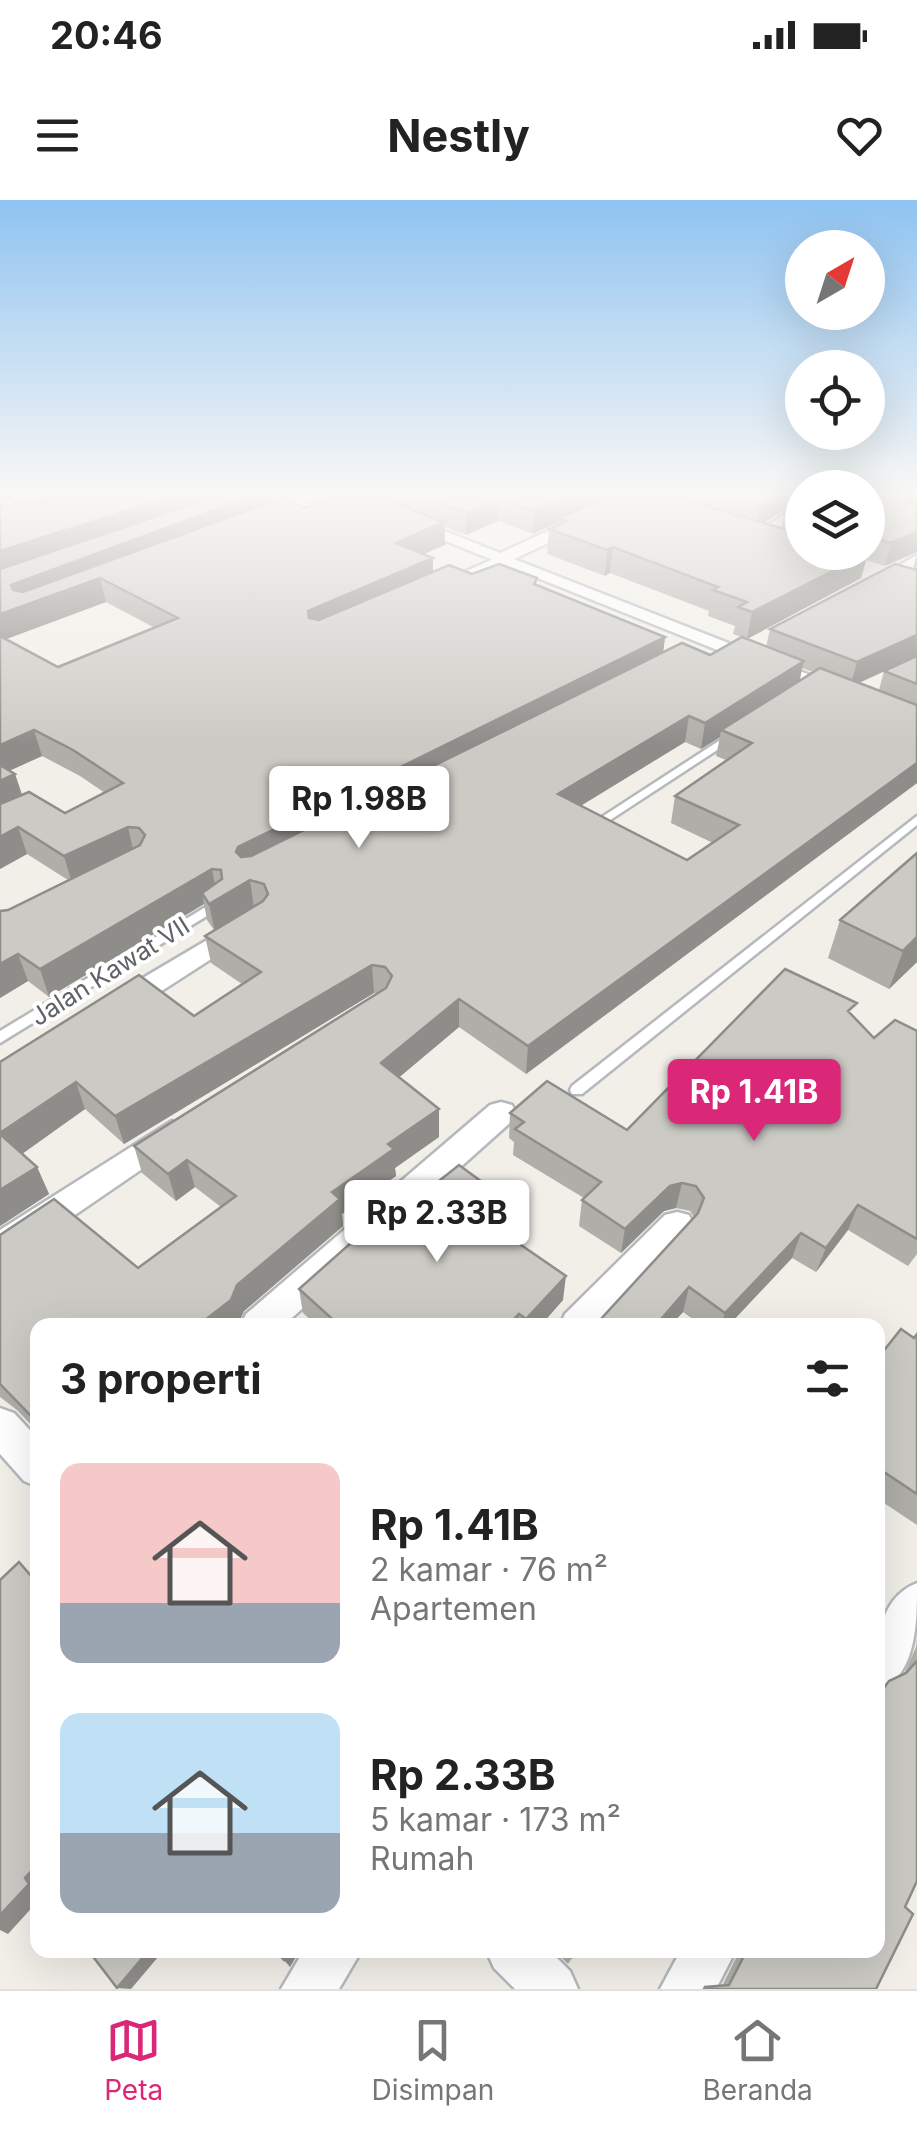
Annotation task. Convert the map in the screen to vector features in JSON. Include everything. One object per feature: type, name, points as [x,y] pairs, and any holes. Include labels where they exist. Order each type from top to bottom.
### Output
[{"type":"street","points":[[540,576],[703,648],[749,650],[808,689],[851,698],[917,724]]},
{"type":"street","points":[[884,576],[917,586]]},
{"type":"street","points":[[856,595],[889,578]]},
{"type":"street","points":[[851,698],[884,682]]},
{"type":"street","points":[[96,1019],[256,919]]},
{"type":"street","points":[[267,1318],[501,1112]]},
{"type":"street","points":[[0,1248],[196,1117]]},
{"type":"street","points":[[585,1318],[677,1225]]},
{"type":"street","points":[[0,1426],[30,1459]]},
{"type":"street","points":[[885,1658],[917,1604]]},
{"type":"street","points":[[307,1989],[330,1958]]},
{"type":"street","points":[[520,1958],[552,1989]]},
{"type":"street","points":[[686,1989],[705,1958]]},
{"type":"lane","points":[[445,583],[460,576]]},
{"type":"lane","points":[[594,826],[737,735]]},
{"type":"lane","points":[[577,1090],[917,820]]},
{"type":"lane","name":"Jalan Kawat VII","points":[[0,1038],[219,904]]},
{"type":"building","points":[[0,576],[34,576],[11,585],[13,590],[23,592],[66,576],[389,576],[308,611],[309,618],[319,620],[422,576],[533,576],[537,578],[534,584],[665,637],[238,847],[236,852],[241,857],[251,856],[682,643],[710,655],[742,637],[804,661],[705,723],[689,716],[558,794],[687,860],[739,825],[675,796],[752,743],[721,730],[820,668],[917,705],[917,763],[528,1046],[459,999],[381,1063],[439,1109],[388,1144],[394,1149],[332,1192],[340,1199],[237,1285],[231,1300],[208,1318],[30,1318],[30,1415],[0,1384],[0,1235],[54,1199],[138,1268],[236,1196],[187,1160],[168,1174],[134,1146],[386,988],[392,976],[385,967],[372,965],[115,1116],[76,1082],[0,1133],[0,1062],[139,975],[194,1016],[261,972],[205,936],[263,901],[268,894],[264,884],[250,880],[209,904],[202,893],[222,879],[221,870],[212,869],[40,969],[18,954],[0,964],[0,911],[140,845],[145,835],[139,828],[128,827],[64,856],[18,827],[0,837],[0,804],[29,792],[65,813],[123,783],[34,730],[0,745],[0,636],[58,667],[178,618],[100,578],[0,614]]},
{"type":"building","points":[[690,576],[822,576],[752,612],[738,607],[747,602],[713,590],[718,587]]},
{"type":"building","points":[[871,576],[917,576],[917,635],[857,662],[770,629]]},
{"type":"building","points":[[917,656],[917,684],[884,671]]},
{"type":"building","points":[[0,765],[15,774],[0,781]]},
{"type":"building","points":[[917,853],[917,937],[903,951],[840,920]]},
{"type":"building","points":[[785,969],[857,1003],[848,1011],[874,1038],[895,1020],[917,1031],[917,1239],[858,1205],[826,1248],[801,1233],[725,1313],[689,1287],[662,1318],[602,1318],[698,1213],[704,1198],[696,1186],[670,1186],[625,1229],[582,1200],[601,1182],[515,1129],[524,1122],[510,1113],[547,1081],[627,1130]]},
{"type":"building","points":[[0,1134],[37,1167],[0,1190]]},
{"type":"building","points":[[459,1165],[520,1210],[498,1229],[566,1276],[527,1318],[519,1314],[515,1318],[331,1318],[299,1289],[370,1226],[376,1231]]},
{"type":"building","points":[[901,1329],[914,1338],[917,1334],[917,1494],[885,1473],[885,1349]]},
{"type":"building","points":[[19,1562],[30,1575],[30,1873],[25,1878],[29,1884],[0,1915],[0,1580]]},
{"type":"building","points":[[917,1661],[917,1881],[905,1907],[913,1914],[876,1989],[704,1989],[729,1985],[743,1958],[885,1958],[885,1686]]},
{"type":"building","points":[[94,1958],[142,1958],[117,1988]]}]
